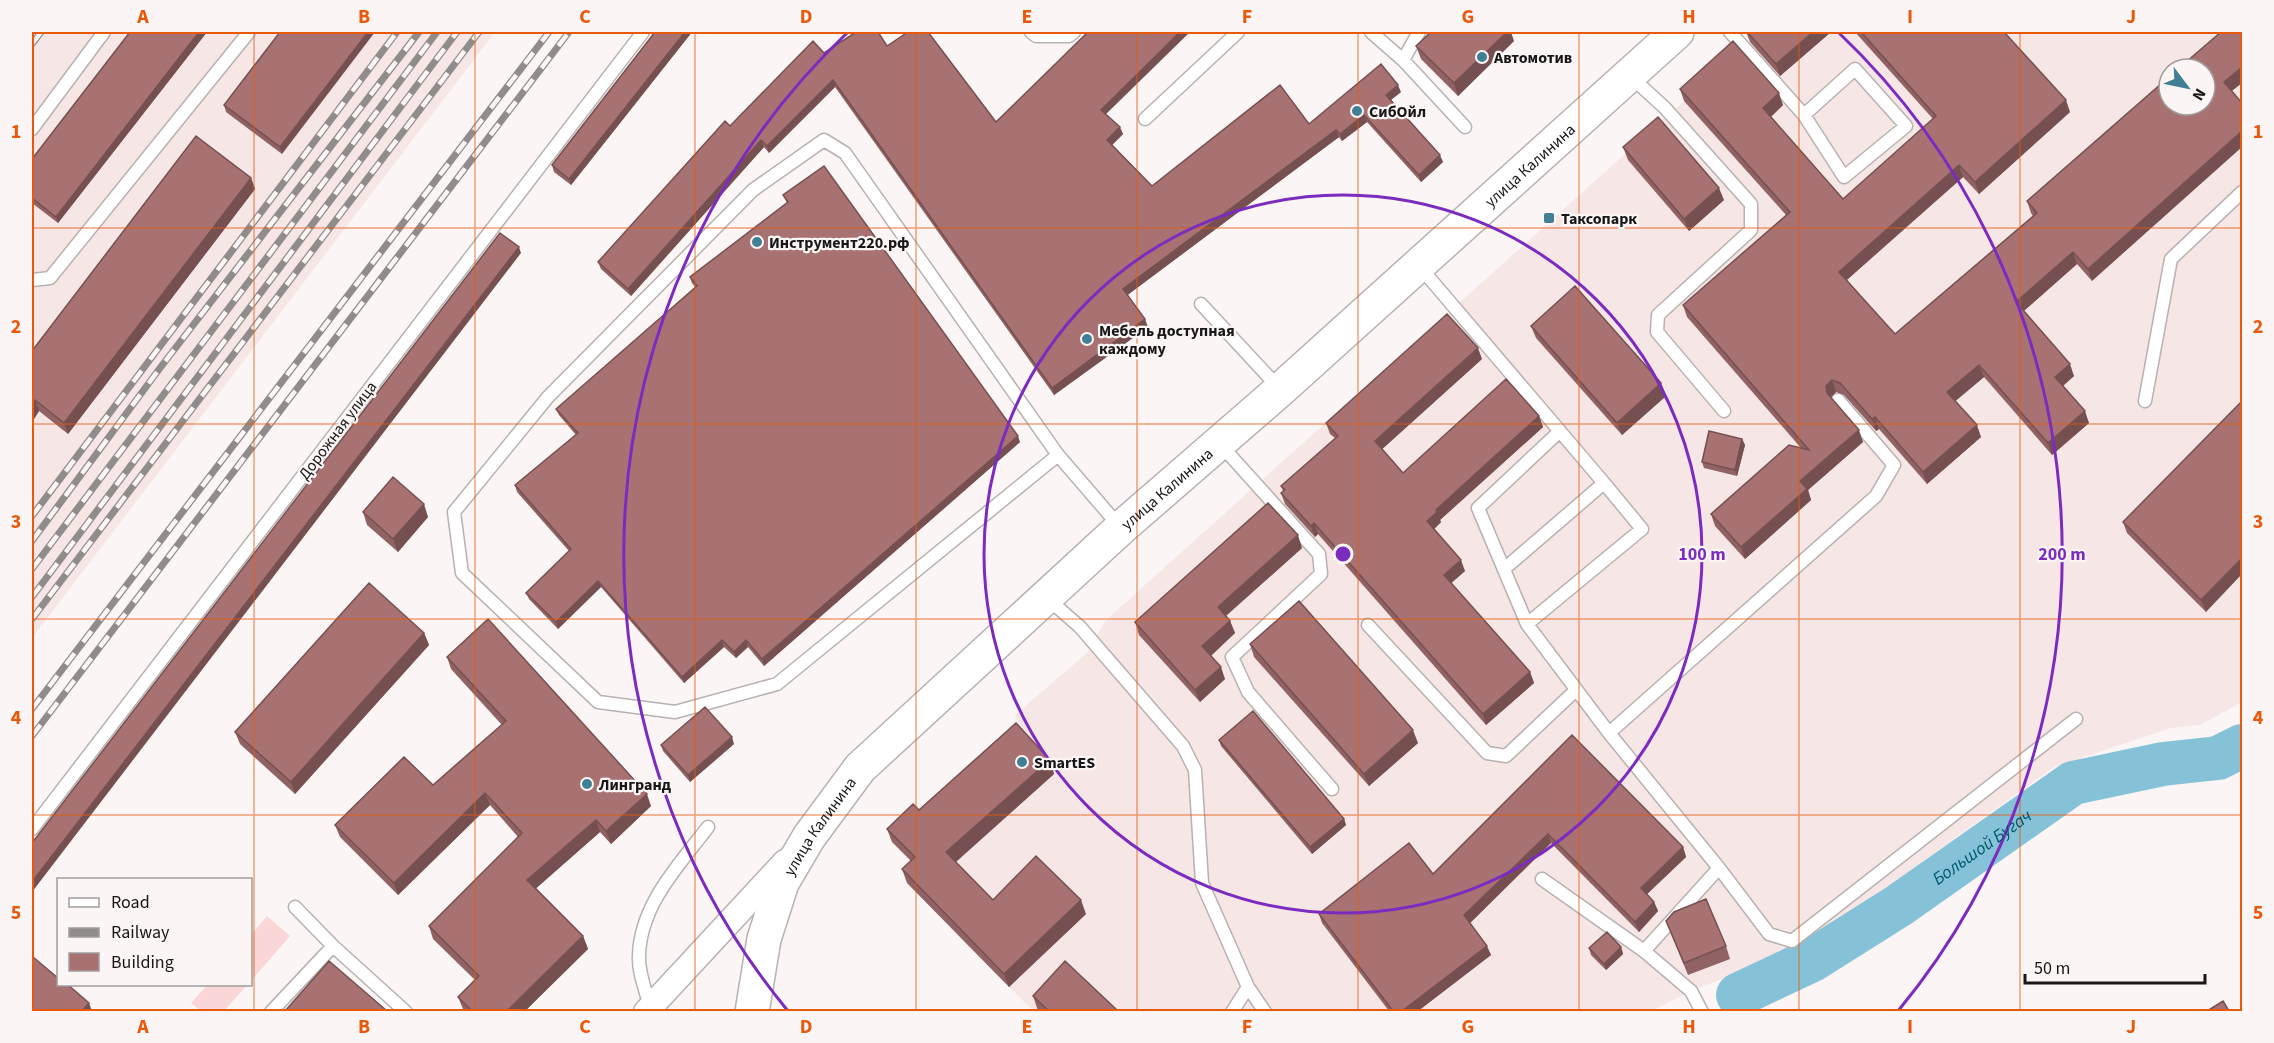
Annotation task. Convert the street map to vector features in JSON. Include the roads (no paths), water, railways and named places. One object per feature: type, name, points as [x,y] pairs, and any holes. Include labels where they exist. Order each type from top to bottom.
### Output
[{"type":"main road","name":"улица Калинина","points":[[752,1011],[764,939],[782,883],[810,837],[860,768],[1120,528],[1281,390],[1417,264],[1629,74],[1665,38]]},
{"type":"street","points":[[648,1009],[810,837]]},
{"type":"lane","points":[[32,129],[104,32]]},
{"type":"lane","points":[[32,280],[50,278],[249,32]]},
{"type":"lane","name":"Дорожная улица","points":[[32,829],[643,32]]},
{"type":"lane","points":[[1031,32],[1036,36],[1070,36],[1074,32]]},
{"type":"lane","points":[[1145,119],[1238,32]]},
{"type":"lane","points":[[1371,32],[1403,60],[1465,127]]},
{"type":"lane","points":[[1403,60],[1419,32]]},
{"type":"lane","points":[[1730,32],[1804,115],[1844,177],[1906,126],[1856,69],[1804,115]]},
{"type":"lane","points":[[1629,74],[1665,108],[1751,204],[1751,230],[1658,315],[1657,332],[1724,411]]},
{"type":"lane","points":[[1059,455],[777,684],[675,712],[598,702],[462,573],[454,512],[549,397],[753,190],[824,140],[845,153],[1059,455],[1120,528]]},
{"type":"lane","points":[[2145,401],[2171,259],[2242,192]]},
{"type":"lane","points":[[1417,264],[1642,529],[1527,624]]},
{"type":"lane","points":[[1201,304],[1281,390]]},
{"type":"lane","points":[[1609,733],[1876,496],[1894,465],[1838,400]]},
{"type":"lane","points":[[1560,431],[1478,508],[1527,624],[1609,733],[1719,868],[1769,934],[1792,940],[2076,719]]},
{"type":"lane","points":[[1219,443],[1319,555],[1321,574],[1232,657],[1248,692],[1332,789]]},
{"type":"lane","points":[[1504,569],[1604,483]]},
{"type":"lane","points":[[1046,596],[1080,627],[1183,746],[1195,770],[1203,883],[1248,987],[1265,1011]]},
{"type":"lane","points":[[1368,625],[1487,753],[1506,756],[1576,690]]},
{"type":"lane","points":[[648,1009],[638,958],[644,925],[663,885],[708,827]]},
{"type":"lane","points":[[1644,951],[1719,868]]},
{"type":"lane","points":[[1542,879],[1644,951],[1691,991],[1702,1011]]},
{"type":"lane","points":[[295,907],[333,946],[406,1011]]},
{"type":"lane","points":[[271,1011],[333,946]]},
{"type":"lane","points":[[1232,1011],[1248,987]]},
{"type":"waterway","name":"Большой Бугач","points":[[1738,995],[1814,959],[1898,906],[2073,783],[2163,764],[2218,758],[2242,746]]},
{"type":"railway","points":[[32,44],[41,32]]},
{"type":"railway","points":[[32,516],[397,32]]},
{"type":"railway","points":[[32,541],[160,368],[419,32]]},
{"type":"railway","points":[[32,569],[437,32]]},
{"type":"railway","points":[[32,597],[457,32]]},
{"type":"railway","points":[[32,619],[479,32]]},
{"type":"railway","points":[[32,709],[549,32]]},
{"type":"railway","points":[[32,736],[569,32]]},
{"type":"place","name":"Автомотив","points":[[1482,57]]},
{"type":"place","name":"СибОйл","points":[[1357,111]]},
{"type":"place","name":"Таксопарк","points":[[1549,218]]},
{"type":"place","name":"Инструмент220.рф","points":[[757,242]]},
{"type":"place","name":"Мебель доступная каждому","points":[[1087,339]]},
{"type":"place","name":"SmartES","points":[[1022,762]]},
{"type":"place","name":"Лингранд","points":[[587,784]]}]
